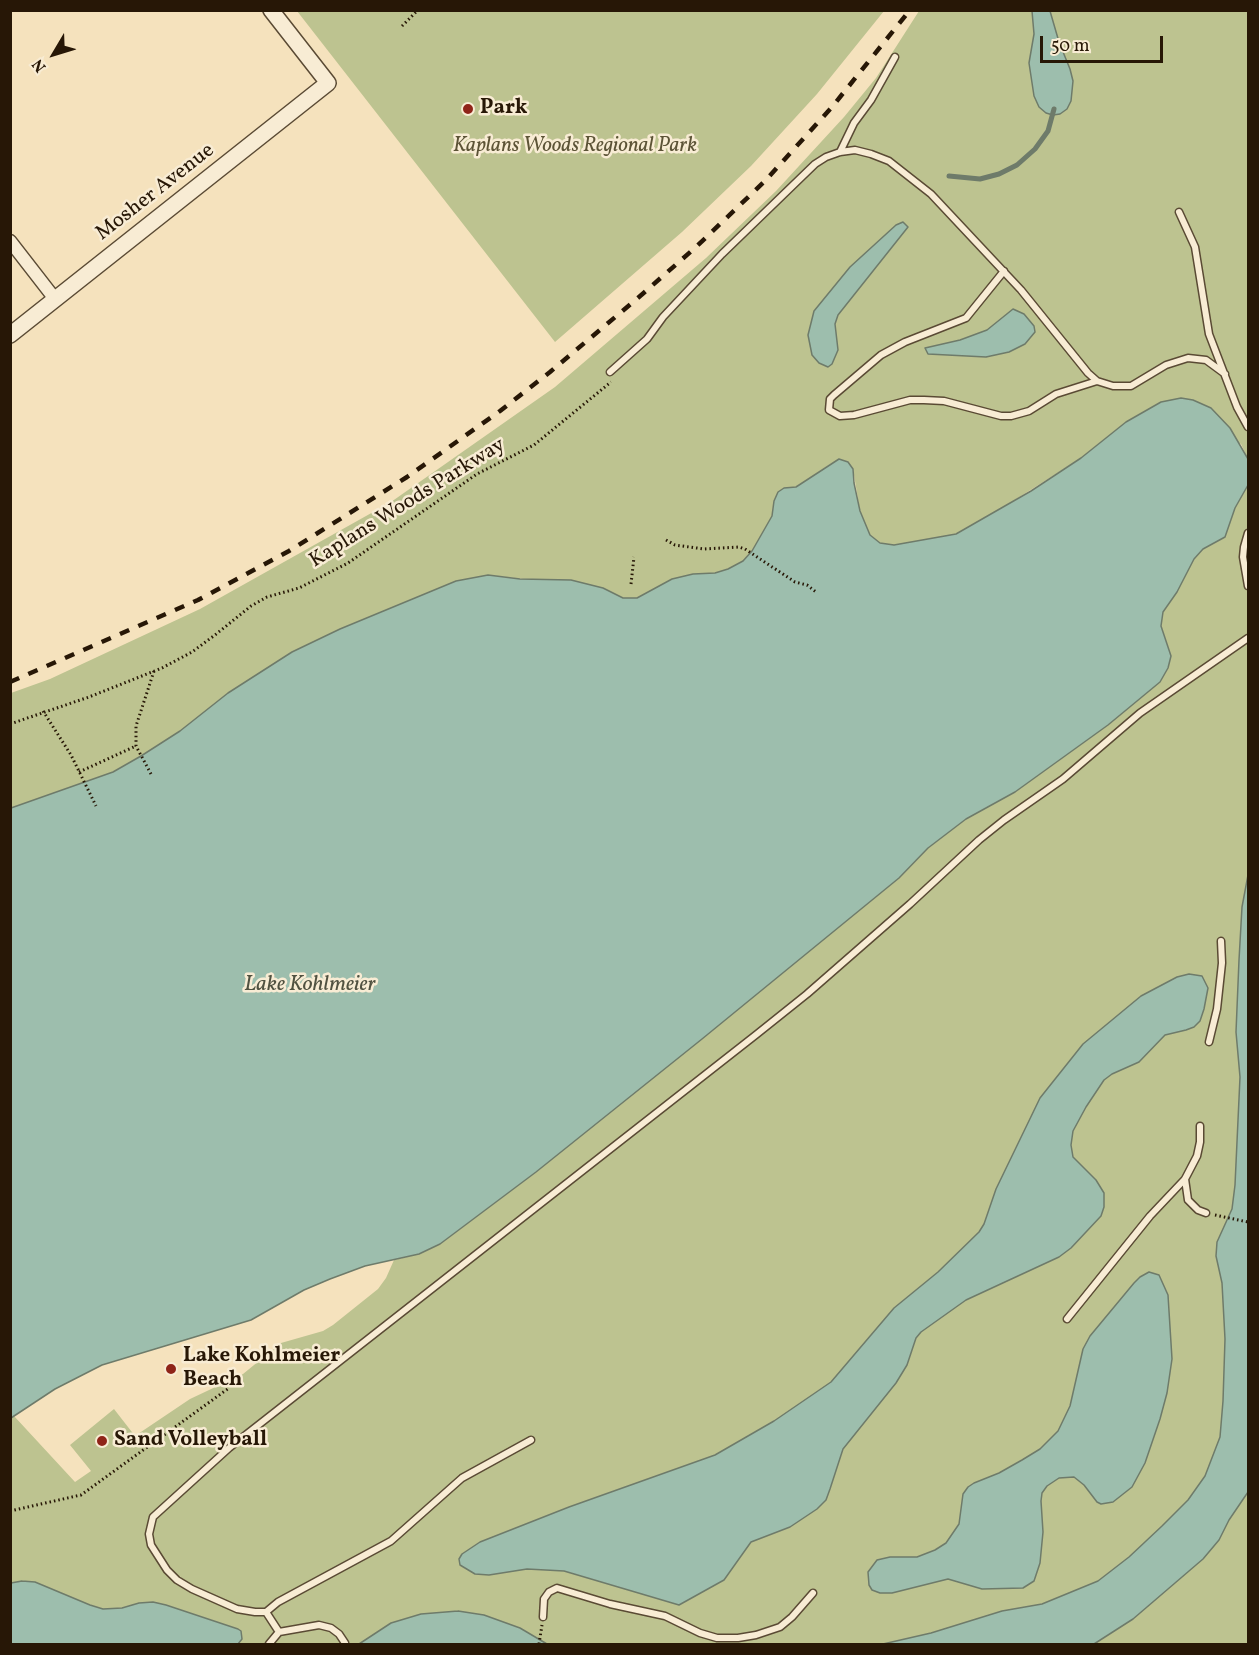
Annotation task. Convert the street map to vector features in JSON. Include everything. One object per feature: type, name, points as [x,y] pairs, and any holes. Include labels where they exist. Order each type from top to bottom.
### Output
[{"type":"street","name":"Mosher Avenue","points":[[10,335],[327,83],[271,10]]},
{"type":"street","points":[[10,242],[55,299]]},
{"type":"lane","points":[[840,152],[854,123],[896,57]]},
{"type":"lane","points":[[610,372],[647,339],[663,317],[722,254],[802,177],[826,157],[855,150],[889,161],[931,194],[1004,271],[1097,381],[1113,387],[1131,386],[1166,365],[1188,358],[1206,360],[1225,374]]},
{"type":"lane","points":[[1179,212],[1195,247],[1209,334],[1237,407],[1248,427]]},
{"type":"lane","points":[[1004,271],[966,318],[905,342],[881,355],[830,399],[829,410],[840,416],[854,415],[910,400],[924,400],[944,401],[1001,416],[1011,416],[1029,411],[1056,394],[1097,381]]},
{"type":"lane","points":[[1248,533],[1243,557],[1248,586]]},
{"type":"lane","points":[[531,1440],[462,1478],[391,1541],[278,1602],[266,1612],[237,1609],[192,1589],[177,1580],[167,1570],[151,1545],[150,1524],[160,1509],[264,1420],[807,994],[995,826],[1063,779],[1140,713],[1248,638]]},
{"type":"lane","points":[[1209,1042],[1217,1009],[1222,963],[1221,941]]},
{"type":"lane","points":[[1066,1319],[1150,1216],[1185,1179],[1197,1156],[1200,1126]]},
{"type":"lane","points":[[1185,1179],[1188,1200],[1198,1210],[1206,1213]]},
{"type":"lane","points":[[543,1617],[544,1599],[549,1592],[557,1588],[610,1604],[665,1616],[700,1633],[717,1638],[738,1638],[780,1627],[813,1593]]},
{"type":"lane","points":[[266,1612],[279,1632]]},
{"type":"lane","points":[[269,1644],[279,1632],[319,1625],[331,1628],[345,1643]]},
{"type":"path","points":[[402,26],[418,10]]},
{"type":"path","name":"Kaplans Woods Parkway","points":[[10,724],[89,697],[192,652],[250,606],[267,597],[307,584],[348,563],[477,474],[534,445],[616,379]]},
{"type":"path","points":[[666,540],[675,545],[704,549],[745,549],[795,582],[807,585],[816,592]]},
{"type":"path","points":[[631,584],[634,557]]},
{"type":"path","points":[[152,774],[136,746],[136,726],[154,670]]},
{"type":"path","points":[[44,711],[96,806]]},
{"type":"path","points":[[79,772],[136,746]]},
{"type":"path","points":[[1206,1213],[1248,1222]]},
{"type":"path","points":[[10,1511],[81,1495],[229,1388]]},
{"type":"path","points":[[539,1644],[543,1617]]},
{"type":"green space","name":"Kaplans Woods Regional Park","points":[[297,11],[884,11],[817,94],[751,166],[682,232],[555,342]]},
{"type":"green space","points":[[919,11],[1248,11],[1248,459],[1241,444],[1161,402],[1126,422],[1081,458],[983,520],[956,534],[894,545],[880,543],[870,535],[860,511],[853,469],[832,463],[796,487],[784,488],[774,501],[772,516],[752,551],[743,561],[728,569],[715,573],[693,574],[637,598],[623,598],[603,588],[488,575],[180,731],[113,772],[11,808],[11,693],[50,679],[200,609],[391,502],[555,387],[706,258],[776,191],[844,117],[876,78]]},
{"type":"green space","points":[[1248,485],[1248,1644],[11,1644],[11,1418],[14,1416],[75,1482],[91,1471],[70,1445],[114,1409],[135,1436],[190,1399],[243,1374],[281,1343],[323,1331],[378,1289],[394,1260],[419,1254],[440,1244],[536,1172],[899,878],[928,848],[966,819],[1015,792],[1108,725],[1160,682],[1168,668],[1171,656],[1161,626],[1163,612],[1177,592],[1194,559],[1203,549],[1225,537],[1235,508]]},
{"type":"water","points":[[1032,11],[1050,11],[1070,69],[1073,81],[1071,101],[1067,109],[1060,114],[1046,113],[1039,107],[1034,96],[1029,63],[1034,34]]},
{"type":"water","points":[[903,222],[908,227],[838,315],[835,324],[838,350],[832,364],[828,367],[819,363],[812,355],[808,335],[814,311],[850,267],[896,225]]},
{"type":"water","points":[[1013,309],[1024,314],[1034,326],[1035,332],[1025,344],[1009,352],[986,357],[928,354],[925,348],[960,340],[987,330]]},
{"type":"water","name":"Lake Kohlmeier","points":[[1181,398],[1193,400],[1211,408],[1230,428],[1248,459],[1248,485],[1235,508],[1225,537],[1203,549],[1194,559],[1177,592],[1163,612],[1161,626],[1171,656],[1168,668],[1160,682],[1108,725],[1015,792],[966,819],[928,848],[899,878],[702,1039],[536,1172],[440,1244],[419,1254],[365,1266],[330,1279],[304,1290],[251,1320],[102,1365],[55,1389],[11,1418],[11,808],[113,772],[180,731],[228,693],[292,652],[340,629],[456,581],[488,575],[520,579],[571,580],[603,588],[623,598],[637,598],[672,579],[693,574],[715,573],[743,561],[752,551],[772,516],[778,492],[784,488],[796,487],[839,459],[848,462],[853,469],[860,511],[870,535],[880,543],[894,545],[956,534],[1031,491],[1081,458],[1126,422],[1161,402]]},
{"type":"water","points":[[1248,875],[1248,1492],[1219,1540],[1203,1559],[1133,1619],[1094,1644],[883,1644],[931,1633],[1002,1611],[1042,1604],[1098,1581],[1129,1557],[1162,1526],[1188,1500],[1205,1476],[1220,1437],[1223,1401],[1225,1339],[1222,1283],[1216,1256],[1217,1242],[1232,1209],[1235,1185],[1240,1077],[1236,1032],[1239,960],[1242,907]]},
{"type":"water","points":[[1189,974],[1202,976],[1208,988],[1200,1021],[1194,1027],[1165,1035],[1139,1062],[1104,1080],[1073,1131],[1071,1145],[1073,1157],[1096,1180],[1104,1193],[1104,1207],[1101,1216],[1071,1248],[1059,1257],[966,1300],[921,1332],[916,1338],[907,1365],[896,1383],[843,1449],[826,1500],[817,1509],[790,1527],[751,1542],[724,1580],[679,1605],[564,1571],[527,1569],[489,1575],[475,1574],[460,1565],[459,1559],[462,1554],[480,1542],[569,1507],[715,1455],[774,1421],[831,1382],[894,1308],[938,1272],[979,1232],[996,1189],[1040,1098],[1083,1044],[1141,996],[1177,977]]},
{"type":"water","points":[[1149,1272],[1159,1275],[1168,1295],[1172,1359],[1160,1419],[1145,1463],[1132,1487],[1113,1502],[1101,1504],[1074,1477],[1059,1478],[1047,1486],[1042,1493],[1041,1501],[1043,1532],[1040,1563],[1034,1581],[1023,1588],[982,1589],[948,1579],[892,1593],[872,1590],[869,1585],[868,1572],[877,1560],[890,1557],[917,1557],[946,1543],[959,1524],[963,1494],[968,1487],[999,1473],[1040,1449],[1058,1431],[1070,1406],[1083,1349],[1090,1336],[1134,1283]]},
{"type":"water","points":[[35,1582],[103,1609],[153,1602],[166,1605],[238,1629],[241,1631],[242,1639],[238,1644],[11,1644],[11,1583]]},
{"type":"water","points":[[458,1611],[484,1615],[520,1628],[547,1644],[359,1644],[391,1623],[421,1614]]},
{"type":"waterway","points":[[949,176],[980,179],[999,174],[1017,165],[1035,149],[1048,131],[1054,109]]},
{"type":"railway","points":[[10,682],[198,600],[289,551],[407,477],[500,411],[639,297],[696,247],[765,181],[832,107],[910,10]]},
{"type":"place","name":"Park","points":[[468,109]]},
{"type":"place","name":"Lake Kohlmeier Beach","points":[[171,1369]]},
{"type":"place","name":"Sand Volleyball","points":[[102,1441]]}]
